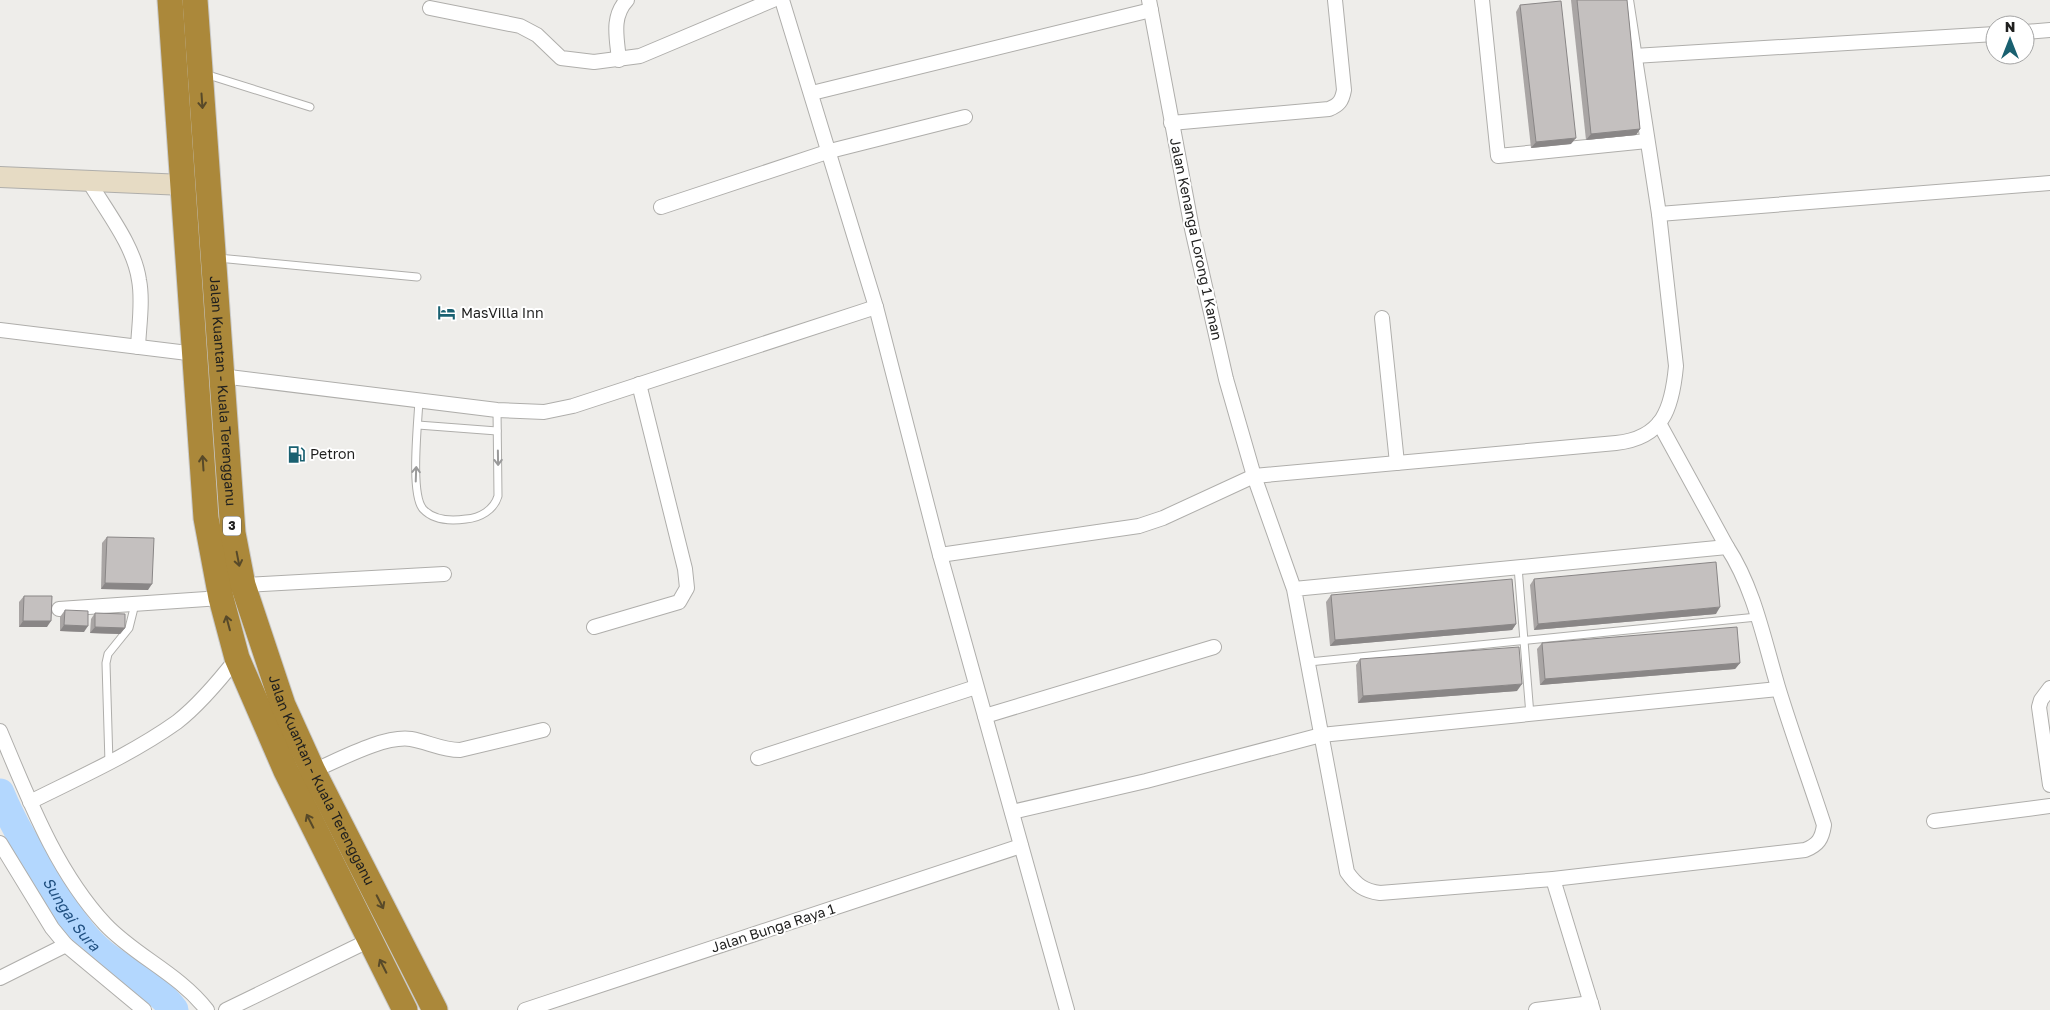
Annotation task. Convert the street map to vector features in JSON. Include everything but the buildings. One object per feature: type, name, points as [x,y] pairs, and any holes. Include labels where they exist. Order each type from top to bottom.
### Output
[{"type":"highway","name":"Jalan Kuantan - Kuala Terengganu","points":[[170,0],[206,518],[221,598],[237,658],[286,772],[405,1010]]},
{"type":"highway","name":"Jalan Kuantan - Kuala Terengganu","points":[[195,0],[233,533],[243,585],[283,705],[313,771],[435,1010]]},
{"type":"street","points":[[619,60],[616,26],[619,9],[626,0]]},
{"type":"street","points":[[430,8],[520,26],[537,35],[561,58],[594,62],[640,56],[773,0]]},
{"type":"street","points":[[782,0],[876,307],[940,555],[1067,1010]]},
{"type":"street","points":[[1171,123],[1328,109],[1337,106],[1343,99],[1344,90],[1336,0]]},
{"type":"street","points":[[1482,0],[1498,156],[1647,142]]},
{"type":"street","points":[[940,555],[1138,526],[1163,518],[1254,476],[1635,441],[1647,436],[1659,423],[1669,406],[1674,388],[1676,366],[1658,214],[1626,0]]},
{"type":"street","points":[[812,93],[1150,5]]},
{"type":"street","name":"Jalan Kenanga Lorong 1 Kanan","points":[[1150,5],[1192,229],[1226,379],[1254,476],[1294,589],[1347,872],[1360,887],[1380,893],[1554,879],[1805,850],[1818,843],[1823,837],[1824,825],[1778,689],[1743,576],[1659,423]]},
{"type":"street","points":[[2035,31],[2050,30]]},
{"type":"street","points":[[1634,56],[1985,35]]},
{"type":"street","points":[[662,207],[830,152],[965,117]]},
{"type":"street","points":[[0,177],[184,185]]},
{"type":"street","points":[[88,180],[130,251],[137,267],[140,282],[138,346]]},
{"type":"street","points":[[1658,214],[2050,183]]},
{"type":"street","points":[[221,376],[497,410],[544,412],[573,406],[876,307]]},
{"type":"street","points":[[1382,318],[1397,463]]},
{"type":"street","points":[[0,330],[196,354]]},
{"type":"street","points":[[594,627],[678,602],[687,588],[685,569],[639,384]]},
{"type":"street","points":[[1294,589],[1727,547]]},
{"type":"street","points":[[243,585],[444,574]]},
{"type":"street","points":[[59,609],[221,598]]},
{"type":"street","points":[[985,716],[1214,647]]},
{"type":"street","points":[[30,802],[110,762],[178,721],[214,686],[237,658]]},
{"type":"street","points":[[758,758],[976,686]]},
{"type":"street","points":[[2050,688],[2041,700],[2039,707],[2050,785]]},
{"type":"street","points":[[1012,812],[1146,781],[1321,735],[1530,716],[1778,689]]},
{"type":"street","points":[[313,771],[382,742],[410,739],[446,750],[460,750],[543,730]]},
{"type":"street","points":[[0,731],[30,802],[58,857],[83,897],[100,918],[179,982],[207,1010]]},
{"type":"street","points":[[1934,821],[2050,806]]},
{"type":"street","points":[[0,844],[52,928],[66,945],[144,1010]]},
{"type":"street","name":"Jalan Bunga Raya 1","points":[[525,1010],[1021,846]]},
{"type":"street","points":[[1536,1010],[1592,1006],[1554,879]]},
{"type":"street","points":[[226,1010],[370,940]]},
{"type":"street","points":[[0,978],[66,945]]},
{"type":"lane","points":[[200,72],[310,107]]},
{"type":"lane","points":[[213,258],[417,277]]},
{"type":"lane","points":[[418,400],[416,491],[418,500],[424,510],[443,520],[469,519],[483,514],[496,504],[498,496],[497,410]]},
{"type":"lane","points":[[418,425],[497,431]]},
{"type":"lane","points":[[1518,567],[1530,716]]},
{"type":"lane","points":[[110,762],[106,663],[108,654],[129,628],[135,604]]},
{"type":"lane","points":[[1309,662],[1757,617]]},
{"type":"waterway","name":"Sungai Sura","points":[[0,793],[33,856],[82,933],[102,953],[150,986],[174,1010]]},
{"type":"place","name":"MasVilla Inn","points":[[447,313]]},
{"type":"place","name":"Petron","points":[[296,454]]}]
